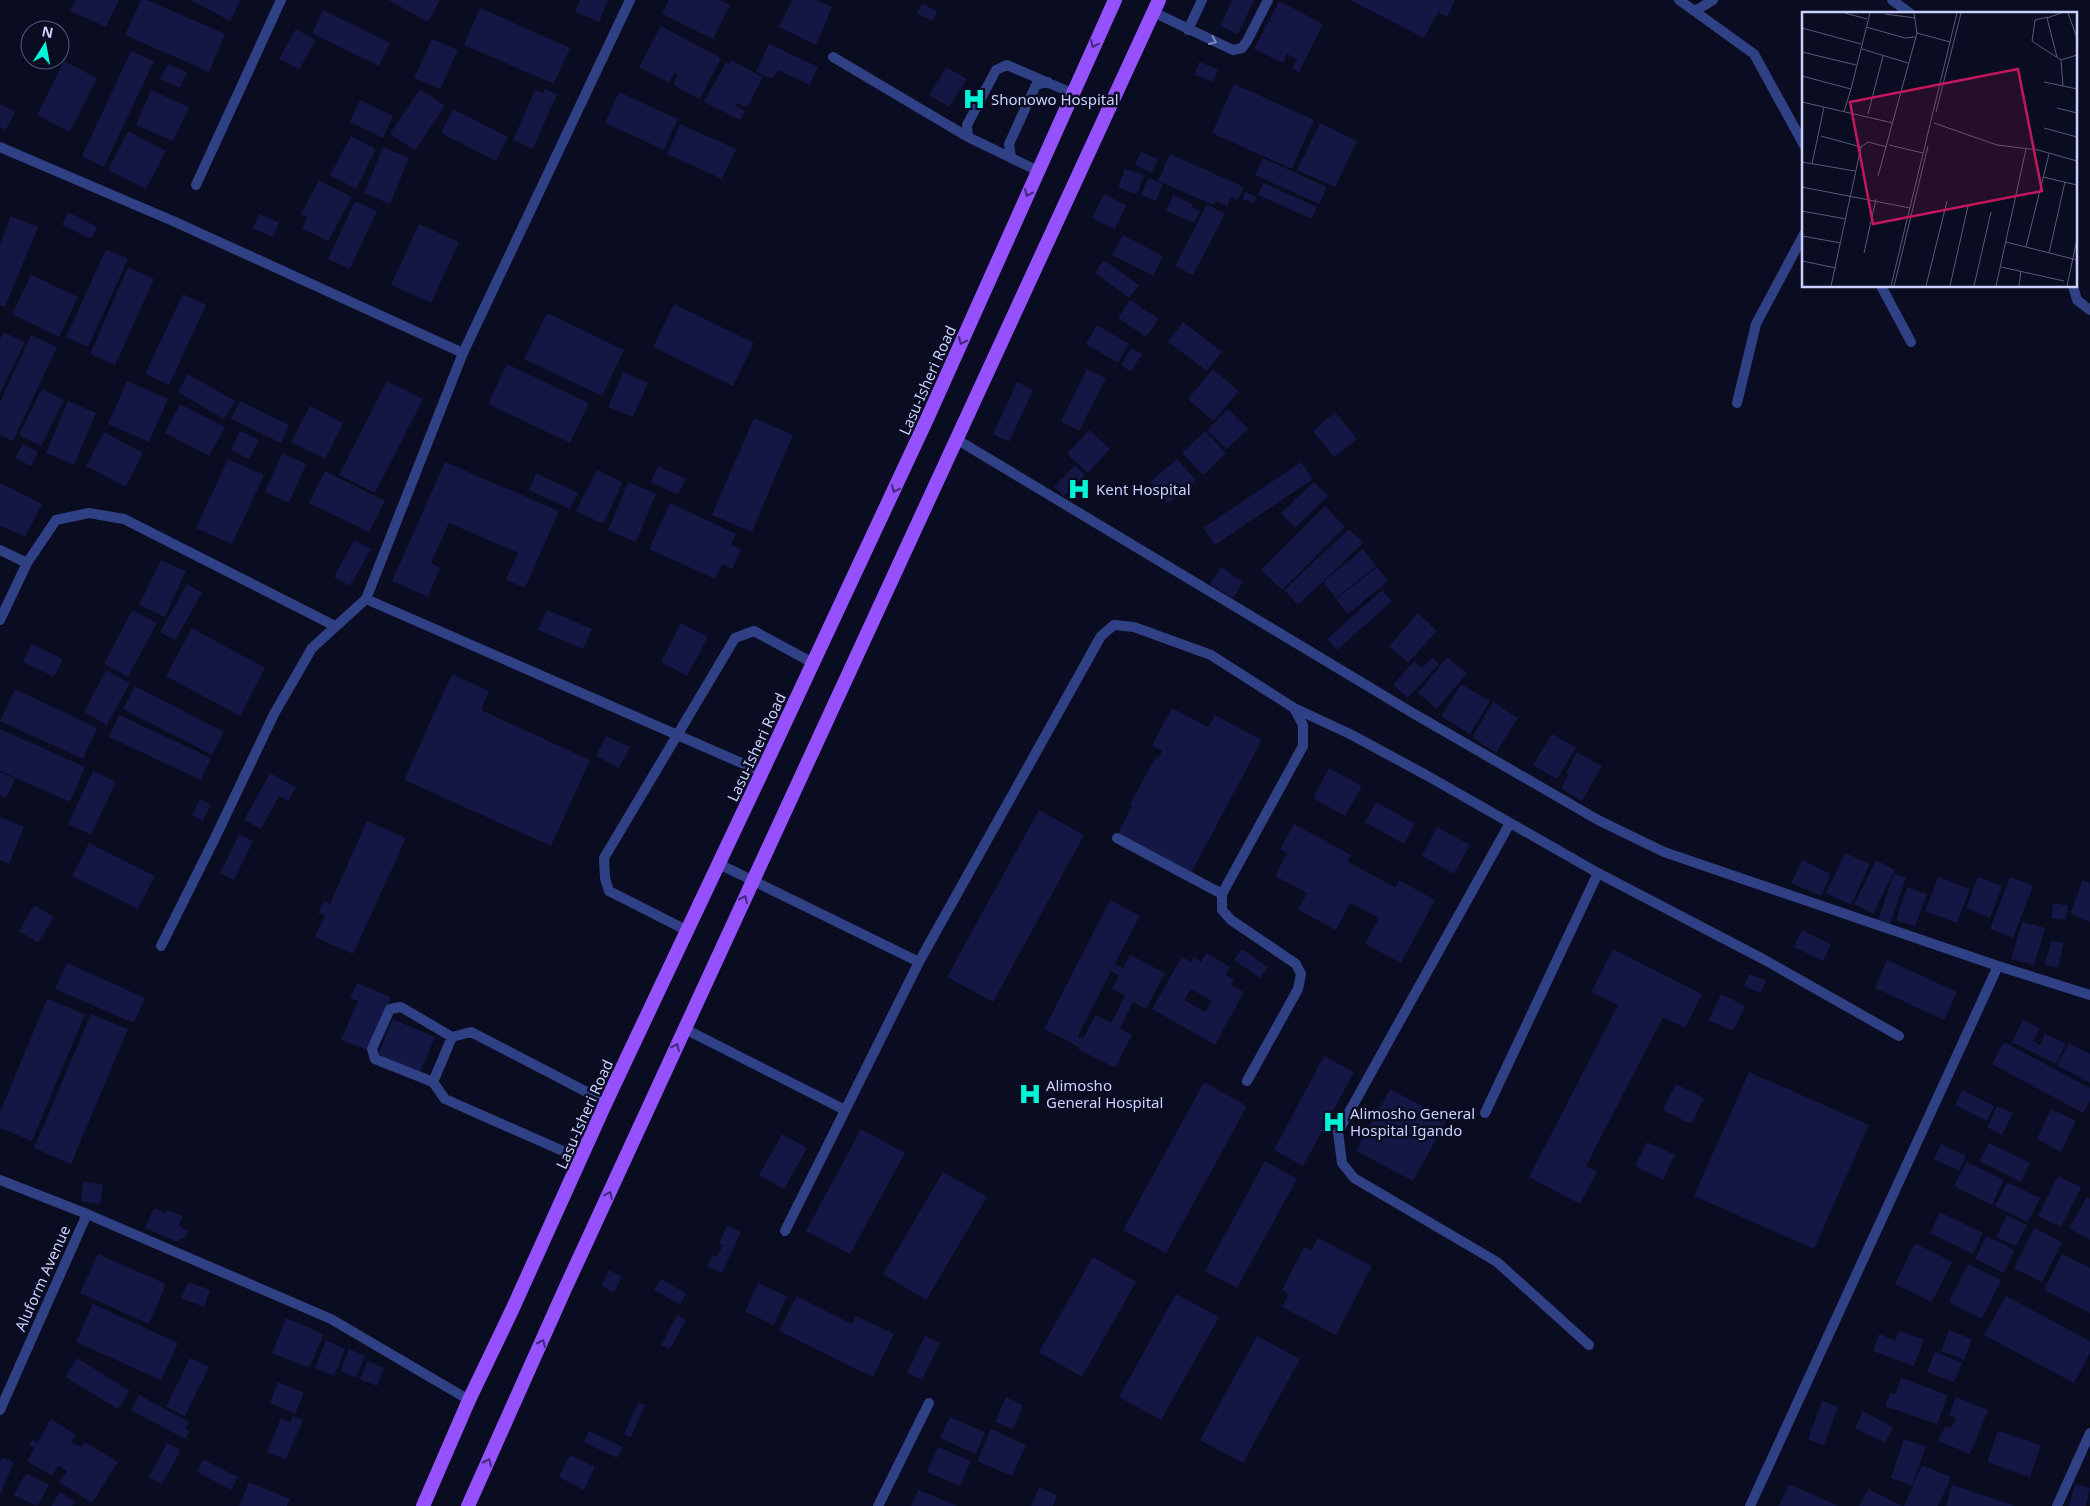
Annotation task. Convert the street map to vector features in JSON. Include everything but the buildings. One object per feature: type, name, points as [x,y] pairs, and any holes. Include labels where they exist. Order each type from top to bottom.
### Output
[{"type":"main road","name":"Lasu-Isheri Road","points":[[423,1506],[469,1400],[606,1102],[927,418],[1115,0]]},
{"type":"main road","points":[[468,1506],[753,880],[1156,6]]},
{"type":"street","points":[[196,185],[281,0]]},
{"type":"street","points":[[161,946],[274,714],[312,648],[366,599],[463,353],[630,0]]},
{"type":"street","points":[[1188,30],[1202,0]]},
{"type":"street","points":[[1156,6],[1188,30],[1233,50],[1242,48],[1268,0]]},
{"type":"street","points":[[1679,0],[1754,54],[1802,141]]},
{"type":"street","points":[[1695,11],[1712,0]]},
{"type":"street","points":[[1892,0],[1908,12]]},
{"type":"street","points":[[832,57],[968,137],[1038,171]]},
{"type":"street","points":[[968,137],[967,125],[996,70],[1007,65],[1072,93]]},
{"type":"street","points":[[1011,157],[1009,144],[1036,85],[1048,82]]},
{"type":"street","points":[[0,147],[173,221],[463,353]]},
{"type":"street","points":[[1737,403],[1756,324],[1802,238]]},
{"type":"street","points":[[1882,288],[1911,342]]},
{"type":"street","points":[[2074,288],[2077,300],[2090,310]]},
{"type":"street","points":[[956,439],[1411,712],[1598,820],[1664,852],[1998,966],[2090,995]]},
{"type":"street","points":[[0,620],[27,563],[56,520],[89,514],[124,519],[335,626]]},
{"type":"street","points":[[0,550],[27,563]]},
{"type":"street","points":[[366,599],[679,734],[762,772]]},
{"type":"street","points":[[785,1231],[919,962],[1101,636],[1114,625],[1134,627],[1211,655],[1294,708],[1350,734],[1426,775],[1598,873],[1763,959],[1899,1036]]},
{"type":"street","points":[[688,930],[609,891],[605,878],[604,858],[735,638],[754,631],[813,663]]},
{"type":"street","points":[[1247,1081],[1298,989],[1301,974],[1296,964],[1231,920],[1222,910],[1222,894],[1303,746],[1303,725],[1294,708]]},
{"type":"street","points":[[1510,824],[1338,1132],[1342,1163],[1354,1178],[1497,1262],[1589,1345]]},
{"type":"street","points":[[1117,838],[1222,894]]},
{"type":"street","points":[[719,864],[919,962]]},
{"type":"street","points":[[1485,1113],[1598,873]]},
{"type":"street","points":[[1750,1506],[1998,966]]},
{"type":"street","points":[[581,1159],[445,1099],[433,1082],[375,1059],[372,1049],[390,1009],[401,1007],[452,1037],[471,1032],[606,1102]]},
{"type":"street","points":[[685,1029],[845,1110]]},
{"type":"street","points":[[433,1082],[452,1037]]},
{"type":"street","points":[[0,1180],[87,1214],[330,1319],[469,1400]]},
{"type":"street","name":"Aluform Avenue","points":[[0,1410],[87,1214]]},
{"type":"street","points":[[878,1506],[929,1403]]},
{"type":"street","points":[[2056,1506],[2090,1433]]},
{"type":"place","name":"Shonowo Hospital","points":[[974,99]]},
{"type":"place","name":"Kent Hospital","points":[[1079,489]]},
{"type":"place","name":"Alimosho General Hospital","points":[[1030,1094]]},
{"type":"place","name":"Alimosho General Hospital Igando","points":[[1334,1122]]}]
